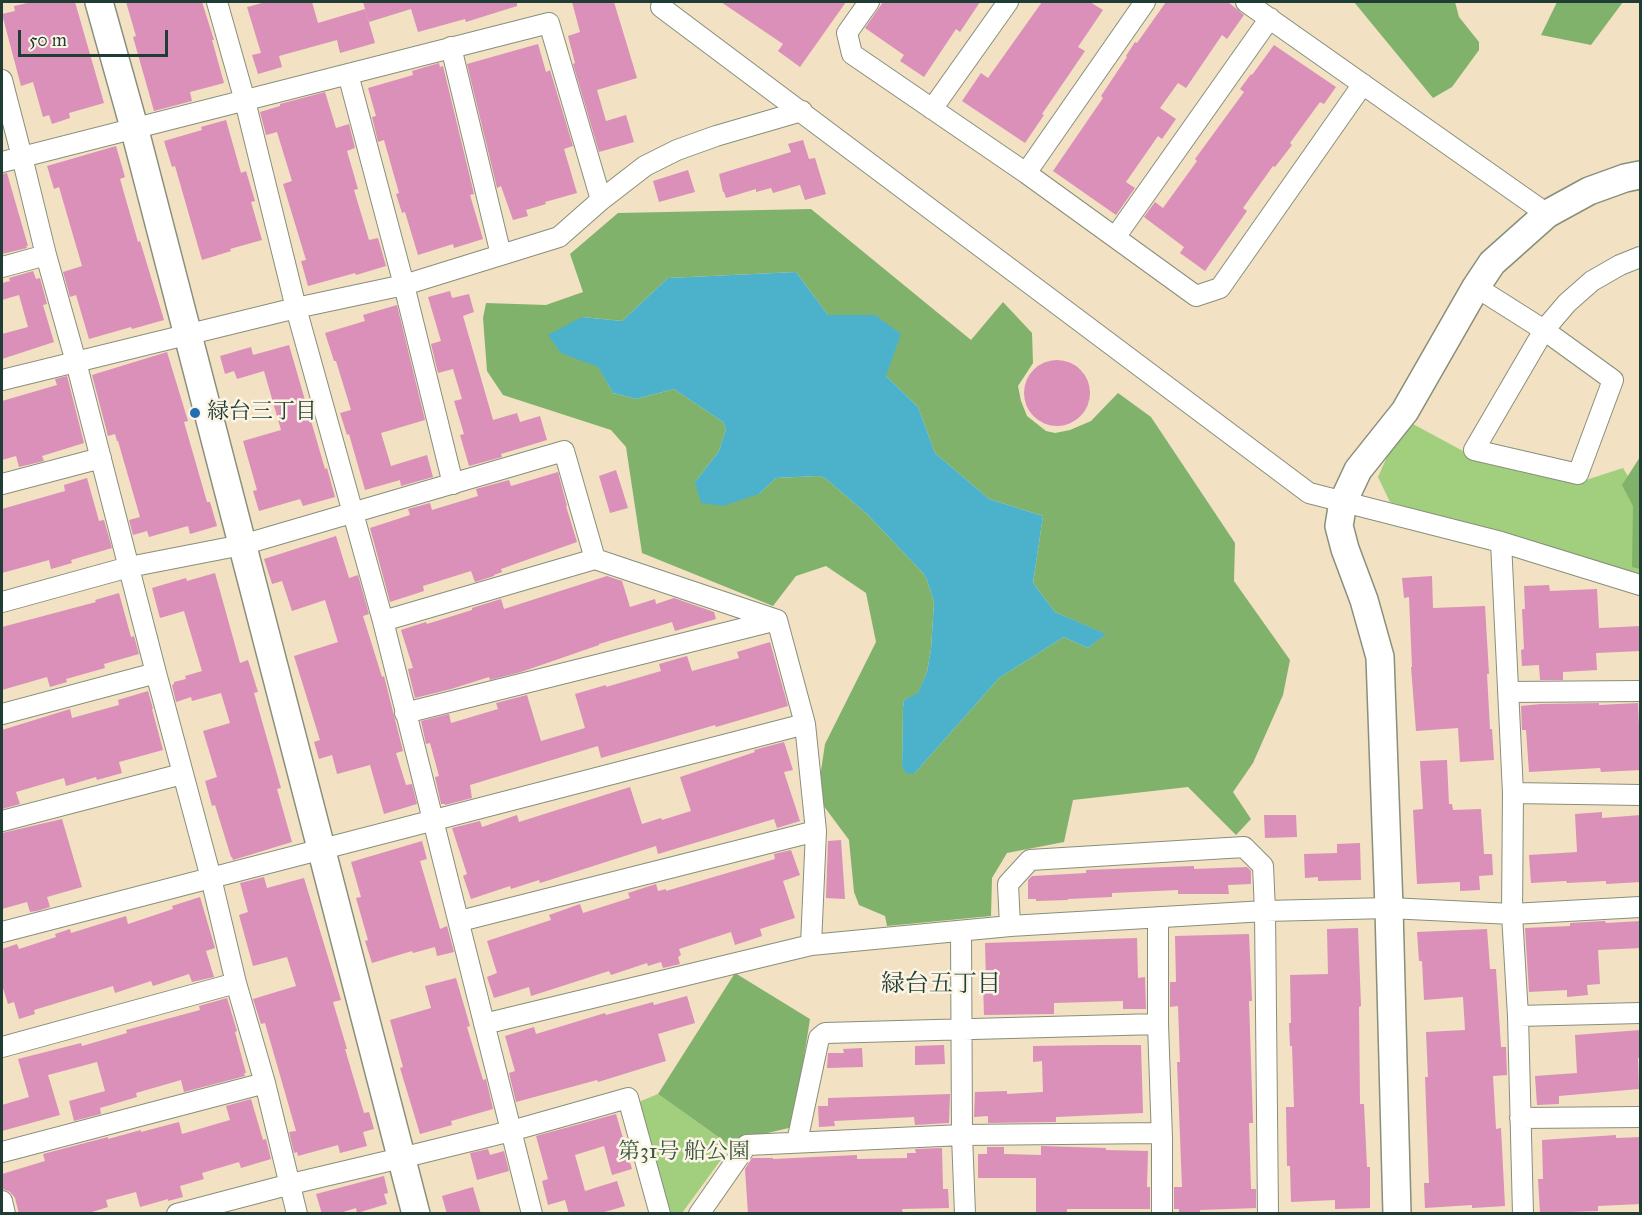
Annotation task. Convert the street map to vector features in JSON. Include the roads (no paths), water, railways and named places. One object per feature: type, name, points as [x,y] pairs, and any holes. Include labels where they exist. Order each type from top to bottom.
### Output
[{"type":"street","points":[[99,2],[134,127],[416,1214]]},
{"type":"street","points":[[217,2],[245,101],[296,308],[383,621],[532,1214]]},
{"type":"street","points":[[869,2],[847,33],[852,54],[1116,236],[1196,296],[1220,288],[1363,84]]},
{"type":"street","points":[[932,109],[1008,2]]},
{"type":"street","points":[[1026,173],[1145,2]]},
{"type":"street","points":[[1246,2],[1547,214]]},
{"type":"street","points":[[660,3],[1309,493],[1501,542],[1641,585]]},
{"type":"street","points":[[1116,236],[1269,18]]},
{"type":"street","points":[[2,162],[549,23],[601,200]]},
{"type":"street","points":[[451,47],[501,255]]},
{"type":"street","points":[[348,74],[404,285],[453,484]]},
{"type":"street","points":[[2,80],[236,983],[265,1083],[297,1214]]},
{"type":"street","points":[[2,380],[296,308],[404,285],[559,237],[645,166],[677,150],[716,136],[802,111]]},
{"type":"street","points":[[1397,1214],[1380,657],[1339,526],[1343,502],[1359,470],[1405,411],[1492,263],[1547,214],[1588,192],[1625,178],[1641,175]]},
{"type":"street","points":[[2,267],[46,255]]},
{"type":"street","points":[[1476,287],[1544,330],[1613,380],[1578,474],[1473,450],[1544,330],[1567,303],[1592,281],[1620,264],[1641,257]]},
{"type":"street","points":[[2,602],[129,567],[242,545],[564,451],[595,559]]},
{"type":"street","points":[[2,484],[100,458]]},
{"type":"street","points":[[1501,542],[1513,793],[1512,914],[1518,1016],[1523,1214]]},
{"type":"street","points":[[383,621],[595,559],[777,620]]},
{"type":"street","points":[[405,713],[777,620]]},
{"type":"street","points":[[777,620],[805,724],[816,831],[811,945]]},
{"type":"street","points":[[2,714],[156,673]]},
{"type":"street","points":[[1508,692],[1641,691]]},
{"type":"street","points":[[2,932],[805,724]]},
{"type":"street","points":[[2,821],[182,774]]},
{"type":"street","points":[[1513,793],[1641,795]]},
{"type":"street","points":[[460,921],[816,831]]},
{"type":"street","points":[[1010,926],[1008,884],[1030,860],[1244,847],[1263,866],[1268,1214]]},
{"type":"street","points":[[484,1024],[811,945],[1010,926],[1265,911],[1389,908],[1512,914],[1641,908]]},
{"type":"street","points":[[1158,917],[1162,1214]]},
{"type":"street","points":[[960,931],[965,1214]]},
{"type":"street","points":[[2,1047],[236,983]]},
{"type":"street","points":[[1518,1016],[1641,1013]]},
{"type":"street","points":[[797,1142],[819,1038],[825,1034],[1158,1024]]},
{"type":"street","points":[[2,1152],[265,1083]]},
{"type":"street","points":[[177,1214],[511,1131],[628,1098],[660,1214]]},
{"type":"street","points":[[1520,1118],[1641,1117]]},
{"type":"street","points":[[699,1214],[747,1145],[962,1135],[1161,1133]]},
{"type":"street","points":[[2,1201],[5,1214]]},
{"type":"water","points":[[796,272],[828,315],[875,315],[901,334],[886,376],[918,407],[935,453],[989,499],[1043,516],[1033,583],[1055,612],[1106,634],[1088,648],[1064,637],[999,678],[915,773],[908,774],[902,768],[903,708],[904,700],[918,693],[927,672],[931,649],[934,602],[923,573],[867,514],[825,478],[818,476],[776,478],[759,494],[723,506],[701,503],[695,482],[719,451],[726,429],[723,422],[674,389],[636,399],[613,393],[598,367],[561,353],[548,335],[582,317],[622,321],[668,278]]},
{"type":"place","name":"緑台三丁目","points":[[195,413]]},
{"type":"district","name":"緑台五丁目","points":[[941,985]]},
{"type":"park label","name":"第31号 船公園","points":[[684,1153]]}]
